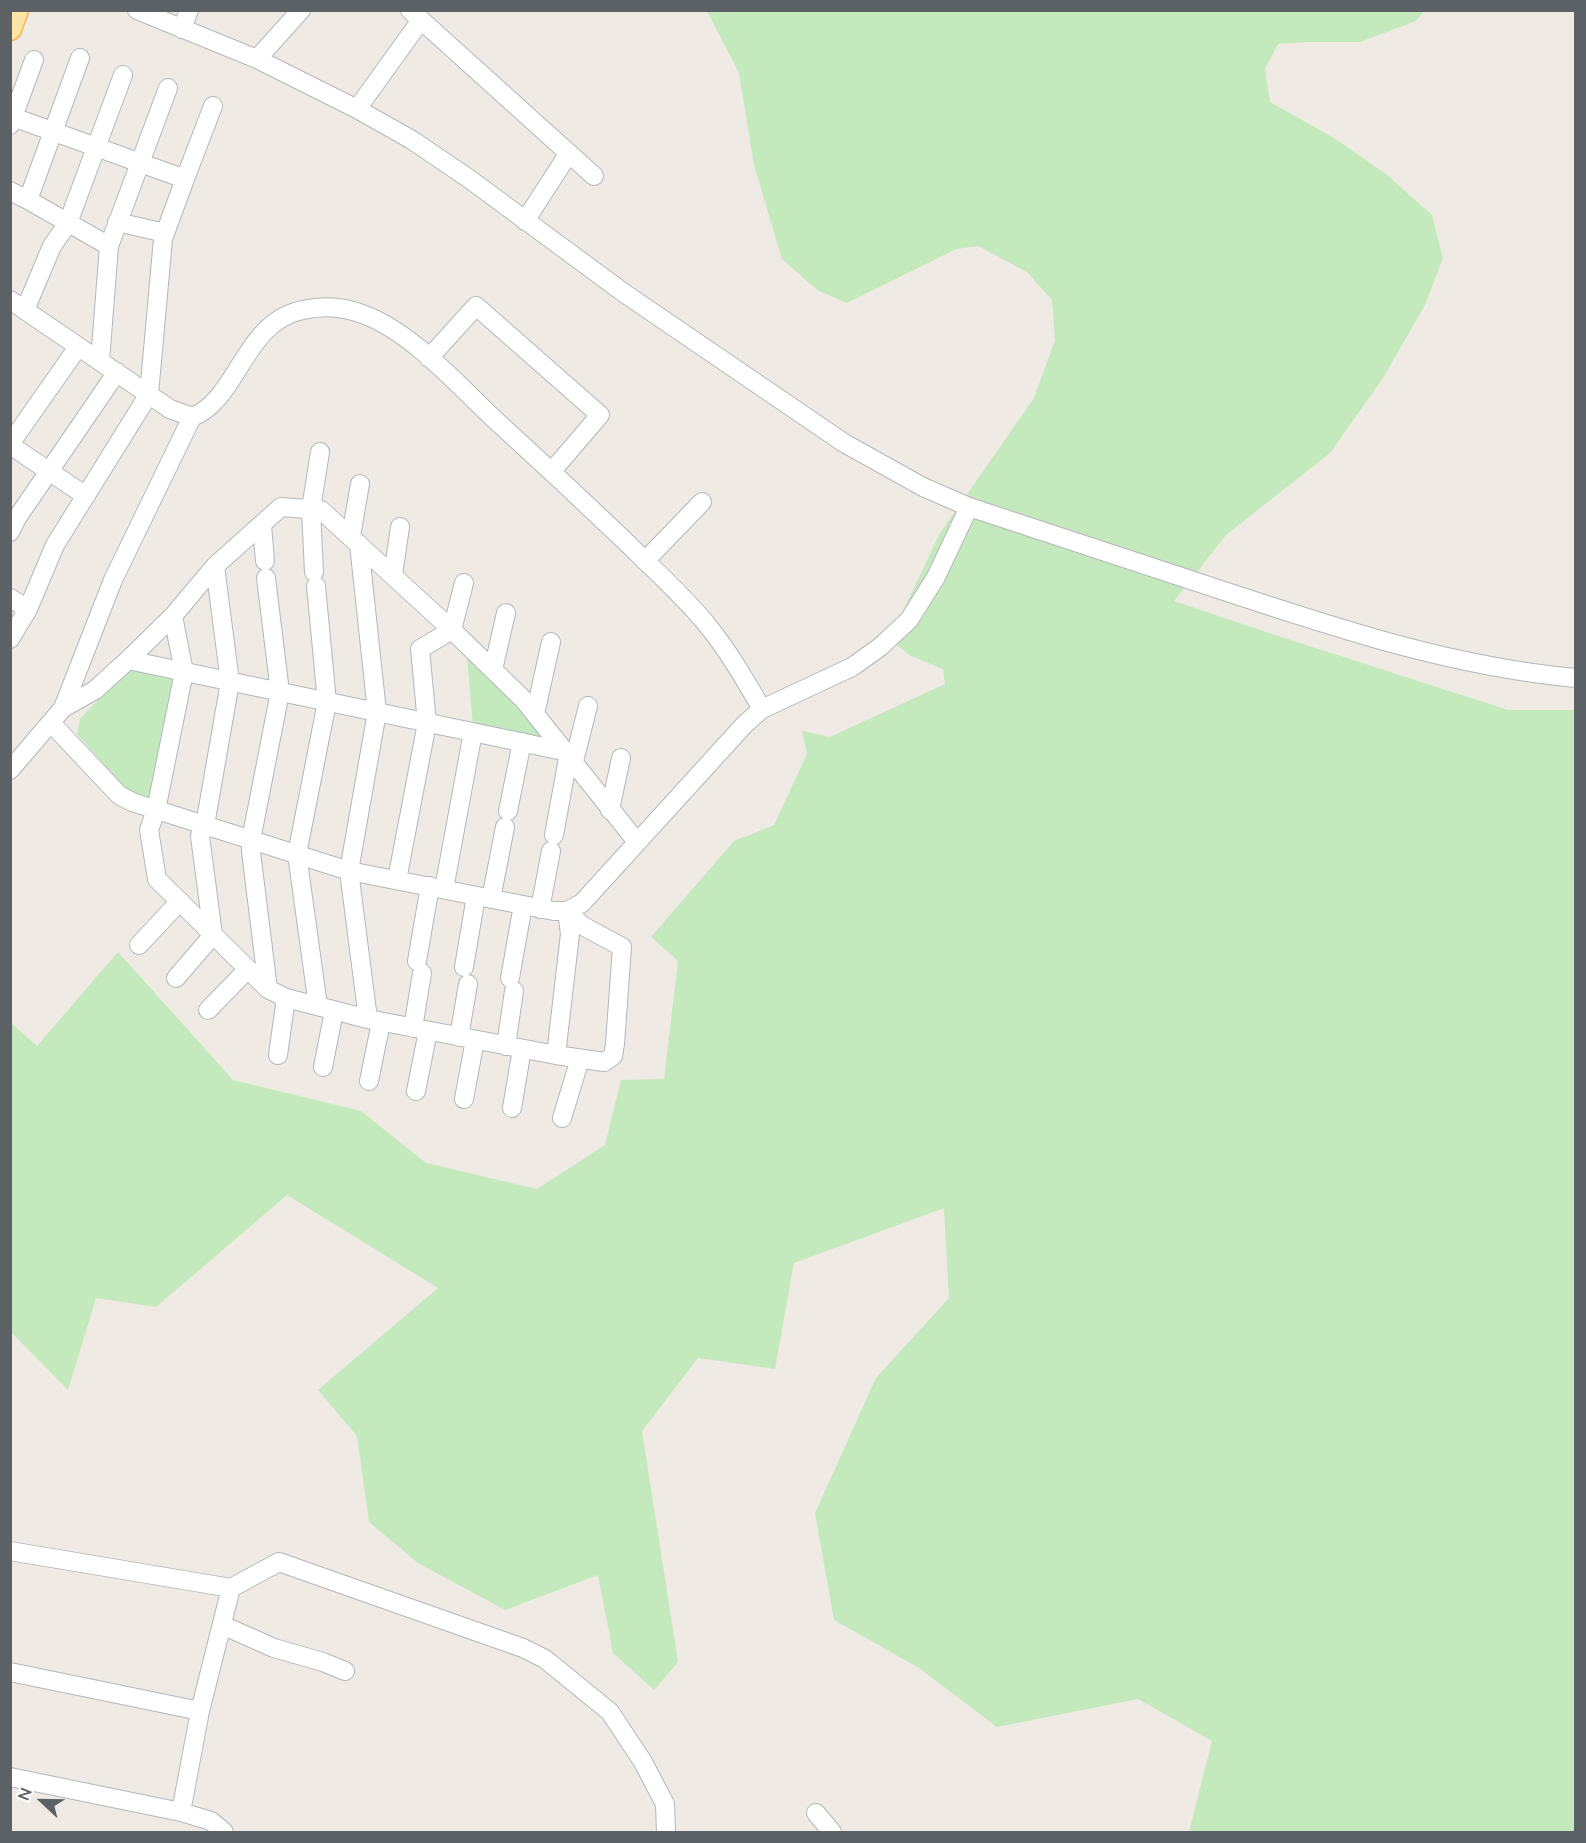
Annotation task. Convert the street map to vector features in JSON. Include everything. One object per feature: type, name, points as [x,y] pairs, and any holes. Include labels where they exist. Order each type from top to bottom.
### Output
[{"type":"main road","points":[[10,28],[17,10]]},
{"type":"street","points":[[137,10],[257,59],[357,109],[412,140],[624,293],[844,443],[923,487],[969,507],[1313,621],[1437,656],[1529,674],[1575,678]]},
{"type":"street","points":[[182,28],[189,10]]},
{"type":"street","points":[[257,59],[301,10]]},
{"type":"street","points":[[357,109],[415,15],[594,176]]},
{"type":"street","points":[[28,200],[80,58]]},
{"type":"street","points":[[34,60],[12,119],[53,131],[185,179]]},
{"type":"street","points":[[123,75],[69,224],[52,246],[18,305],[170,409],[192,417],[202,414],[214,403],[264,332],[282,316],[322,307],[343,308],[366,315],[388,327],[429,358],[552,471],[645,561],[706,624],[734,660],[762,709]]},
{"type":"street","points":[[100,361],[109,246],[168,88]]},
{"type":"street","points":[[10,639],[28,609],[55,545],[149,394],[163,239],[213,106]]},
{"type":"street","points":[[525,220],[569,153]]},
{"type":"street","points":[[10,191],[109,246]]},
{"type":"street","points":[[117,222],[165,233]]},
{"type":"street","points":[[429,358],[476,306],[600,415],[552,471]]},
{"type":"street","points":[[78,347],[10,444],[86,496]]},
{"type":"street","points":[[10,532],[17,518],[117,372]]},
{"type":"street","points":[[10,770],[63,708],[113,580],[192,417]]},
{"type":"street","points":[[320,452],[311,509],[327,702],[297,854],[326,1008],[323,1067]]},
{"type":"street","points":[[360,484],[355,540],[377,712],[349,871],[374,1020],[369,1081]]},
{"type":"street","points":[[645,561],[702,502]]},
{"type":"street","points":[[63,708],[95,690],[128,660],[173,616],[214,566],[281,507],[321,510],[452,630],[523,699],[637,842]]},
{"type":"street","points":[[52,723],[119,795],[156,810],[349,871],[532,907],[567,911],[582,903],[745,724],[762,709],[852,668],[880,647],[909,620],[936,577],[969,507]]},
{"type":"street","points":[[262,525],[280,692],[250,852],[268,989]]},
{"type":"street","points":[[393,575],[400,528]]},
{"type":"street","points":[[176,978],[213,935],[200,836],[205,825],[230,682],[214,566]]},
{"type":"street","points":[[397,880],[427,723],[420,649],[452,630],[464,583]]},
{"type":"street","points":[[10,598],[28,609]]},
{"type":"street","points":[[493,670],[506,613]]},
{"type":"street","points":[[173,616],[184,672],[156,810],[149,830],[157,879],[268,989],[286,998],[374,1020],[514,1048],[604,1062],[613,1056],[622,947],[583,926],[567,911]]},
{"type":"street","points":[[535,714],[551,642]]},
{"type":"street","points":[[128,660],[522,742],[568,758]]},
{"type":"street","points":[[512,1108],[514,1048],[512,984],[552,843],[568,758],[588,706]]},
{"type":"street","points":[[416,1091],[421,1029],[420,967],[473,732]]},
{"type":"street","points":[[465,1099],[466,975],[484,897],[507,819],[522,742]]},
{"type":"street","points":[[610,810],[621,758]]},
{"type":"street","points":[[139,945],[180,901]]},
{"type":"street","points":[[556,1055],[570,934],[567,911]]},
{"type":"street","points":[[208,1010],[249,969]]},
{"type":"street","points":[[278,1055],[286,998]]},
{"type":"street","points":[[562,1118],[580,1059]]},
{"type":"street","points":[[10,1551],[231,1588],[279,1562],[522,1648],[545,1659],[610,1712],[643,1762],[665,1804],[666,1833]]},
{"type":"street","points":[[181,1812],[200,1711],[231,1588]]},
{"type":"street","points":[[222,1625],[274,1648],[345,1671]]},
{"type":"street","points":[[10,1672],[200,1711]]},
{"type":"street","points":[[10,1777],[181,1812],[211,1821],[224,1833]]},
{"type":"street","points":[[816,1813],[832,1833]]},
{"type":"green space","points":[[707,11],[1424,11],[1416,21],[1360,42],[1278,44],[1265,69],[1270,102],[1334,138],[1386,174],[1432,215],[1443,258],[1425,305],[1383,378],[1330,453],[1226,535],[1174,601],[1508,710],[1575,710],[1575,1832],[1189,1832],[1212,1741],[1138,1699],[997,1727],[919,1668],[834,1620],[815,1513],[876,1378],[949,1298],[944,1208],[794,1263],[775,1369],[698,1358],[642,1431],[678,1662],[654,1690],[613,1653],[598,1575],[505,1610],[418,1563],[369,1522],[357,1436],[318,1390],[438,1288],[287,1195],[156,1307],[96,1298],[68,1390],[11,1332],[10,1022],[37,1046],[118,952],[233,1080],[361,1111],[426,1163],[537,1189],[605,1145],[621,1080],[664,1079],[678,961],[651,937],[734,841],[774,825],[807,754],[802,731],[830,737],[945,684],[943,669],[909,655],[897,645],[895,628],[940,533],[1034,398],[1055,340],[1052,300],[1027,272],[978,246],[956,249],[847,303],[817,290],[782,259],[754,165],[739,73]]},
{"type":"green space","points":[[467,656],[543,732],[540,742],[473,727]]},
{"type":"green space","points":[[136,669],[176,678],[154,798],[127,790],[77,734],[80,719],[124,673]]}]
